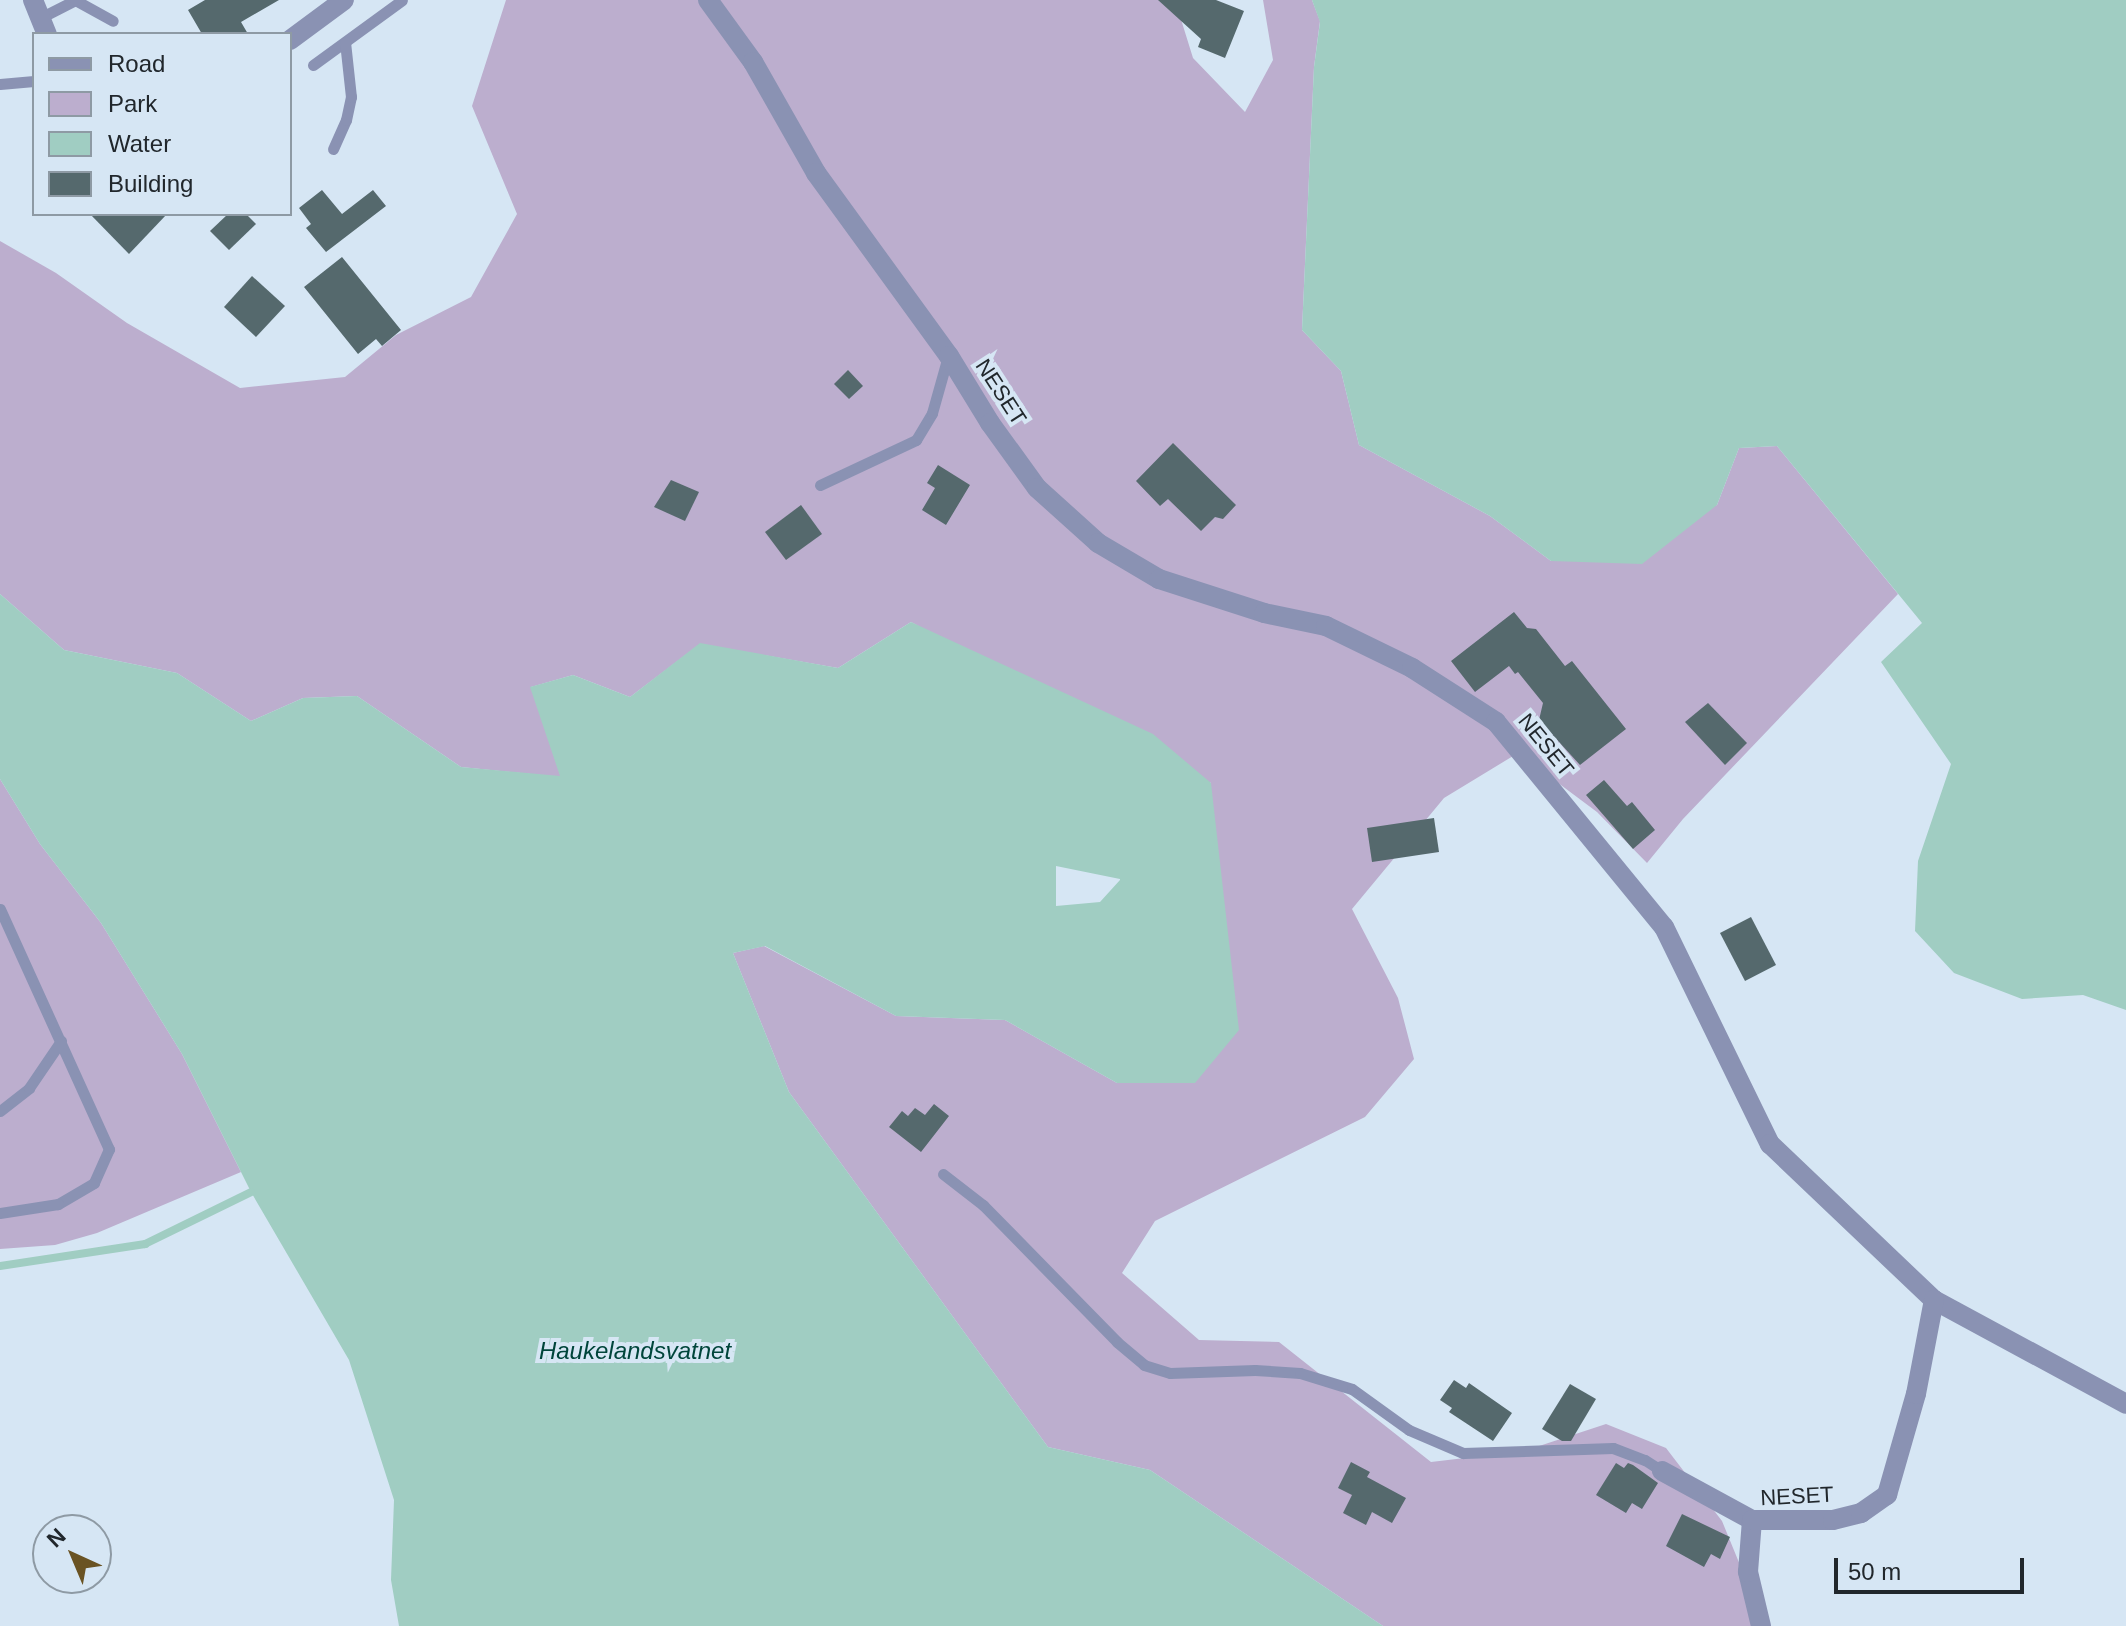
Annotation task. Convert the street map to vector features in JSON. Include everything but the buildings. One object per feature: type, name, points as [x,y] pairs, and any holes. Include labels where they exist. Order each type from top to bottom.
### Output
[{"type":"street","points":[[292,39],[344,0]]},
{"type":"street","name":"NESET","points":[[708,0],[753,62],[816,173],[949,356],[990,423],[1037,488],[1098,543],[1159,579],[1264,613],[1326,626],[1412,668],[1496,722],[1664,927],[1770,1144],[1934,1300],[2126,1404]]},
{"type":"street","name":"NESET","points":[[1761,1626],[1748,1572],[1752,1520],[1833,1520],[1861,1513],[1887,1495],[1916,1394],[1934,1300]]},
{"type":"street","points":[[1662,1471],[1752,1520]]},
{"type":"lane","points":[[40,17],[75,0],[113,21]]},
{"type":"lane","points":[[313,65],[402,0]]},
{"type":"lane","points":[[333,149],[346,120],[351,97],[349,53],[345,42]]},
{"type":"lane","points":[[0,84],[32,81]]},
{"type":"lane","name":"NESET","points":[[820,485],[916,440],[932,413],[949,356]]},
{"type":"lane","points":[[0,909],[109,1149],[94,1183],[58,1204],[0,1213]]},
{"type":"lane","points":[[0,1111],[29,1088],[61,1041]]},
{"type":"lane","points":[[943,1174],[983,1205],[1023,1249],[1144,1365],[1170,1373],[1255,1370],[1300,1373],[1352,1389],[1409,1430],[1463,1453],[1613,1448],[1645,1460],[1662,1471]]},
{"type":"green space","points":[[506,0],[1175,0],[1193,58],[1245,112],[1273,60],[1263,0],[1312,0],[1320,21],[1314,67],[1302,330],[1341,371],[1359,445],[1490,516],[1551,561],[1717,505],[1739,448],[1777,446],[1898,594],[1683,819],[1647,863],[1597,812],[1518,753],[1444,798],[1352,909],[1398,998],[1414,1059],[1365,1117],[1155,1221],[1122,1273],[1199,1340],[1279,1342],[1431,1462],[1524,1451],[1606,1424],[1666,1448],[1722,1521],[1765,1626],[1383,1626],[1150,1470],[1048,1447],[789,1092],[733,953],[764,946],[896,1016],[1005,1020],[1117,1083],[1211,783],[911,622],[838,668],[700,644],[630,697],[573,675],[531,687],[561,777],[461,767],[357,696],[303,698],[251,721],[177,673],[64,650],[0,594],[0,241],[56,273],[127,323],[240,388],[345,377],[396,335],[471,297],[517,214],[472,106]]},
{"type":"green space","points":[[0,779],[40,844],[101,923],[182,1054],[241,1172],[97,1233],[55,1245],[0,1249]]},
{"type":"water","points":[[1312,0],[2126,0],[2126,1010],[2083,995],[2022,999],[1954,973],[1915,931],[1918,861],[1951,764],[1881,662],[1922,623],[1777,446],[1739,448],[1717,505],[1642,564],[1551,561],[1490,516],[1359,445],[1341,371],[1302,330],[1314,67],[1320,22]]},
{"type":"water","name":"Haukelandsvatnet","points":[[0,594],[64,650],[177,673],[251,721],[303,698],[357,696],[461,767],[560,776],[530,687],[573,675],[630,697],[700,643],[838,668],[911,622],[1153,734],[1211,783],[1239,1030],[1195,1083],[1117,1083],[1005,1020],[896,1016],[765,946],[733,953],[789,1092],[1048,1447],[1150,1470],[1383,1626],[399,1626],[391,1580],[394,1500],[349,1360],[251,1192],[182,1054],[101,923],[40,844],[0,779]],"holes":[[[1056,866],[1120,879],[1100,902],[1056,906]]]},
{"type":"waterway","points":[[0,1266],[145,1244],[251,1192]]}]
